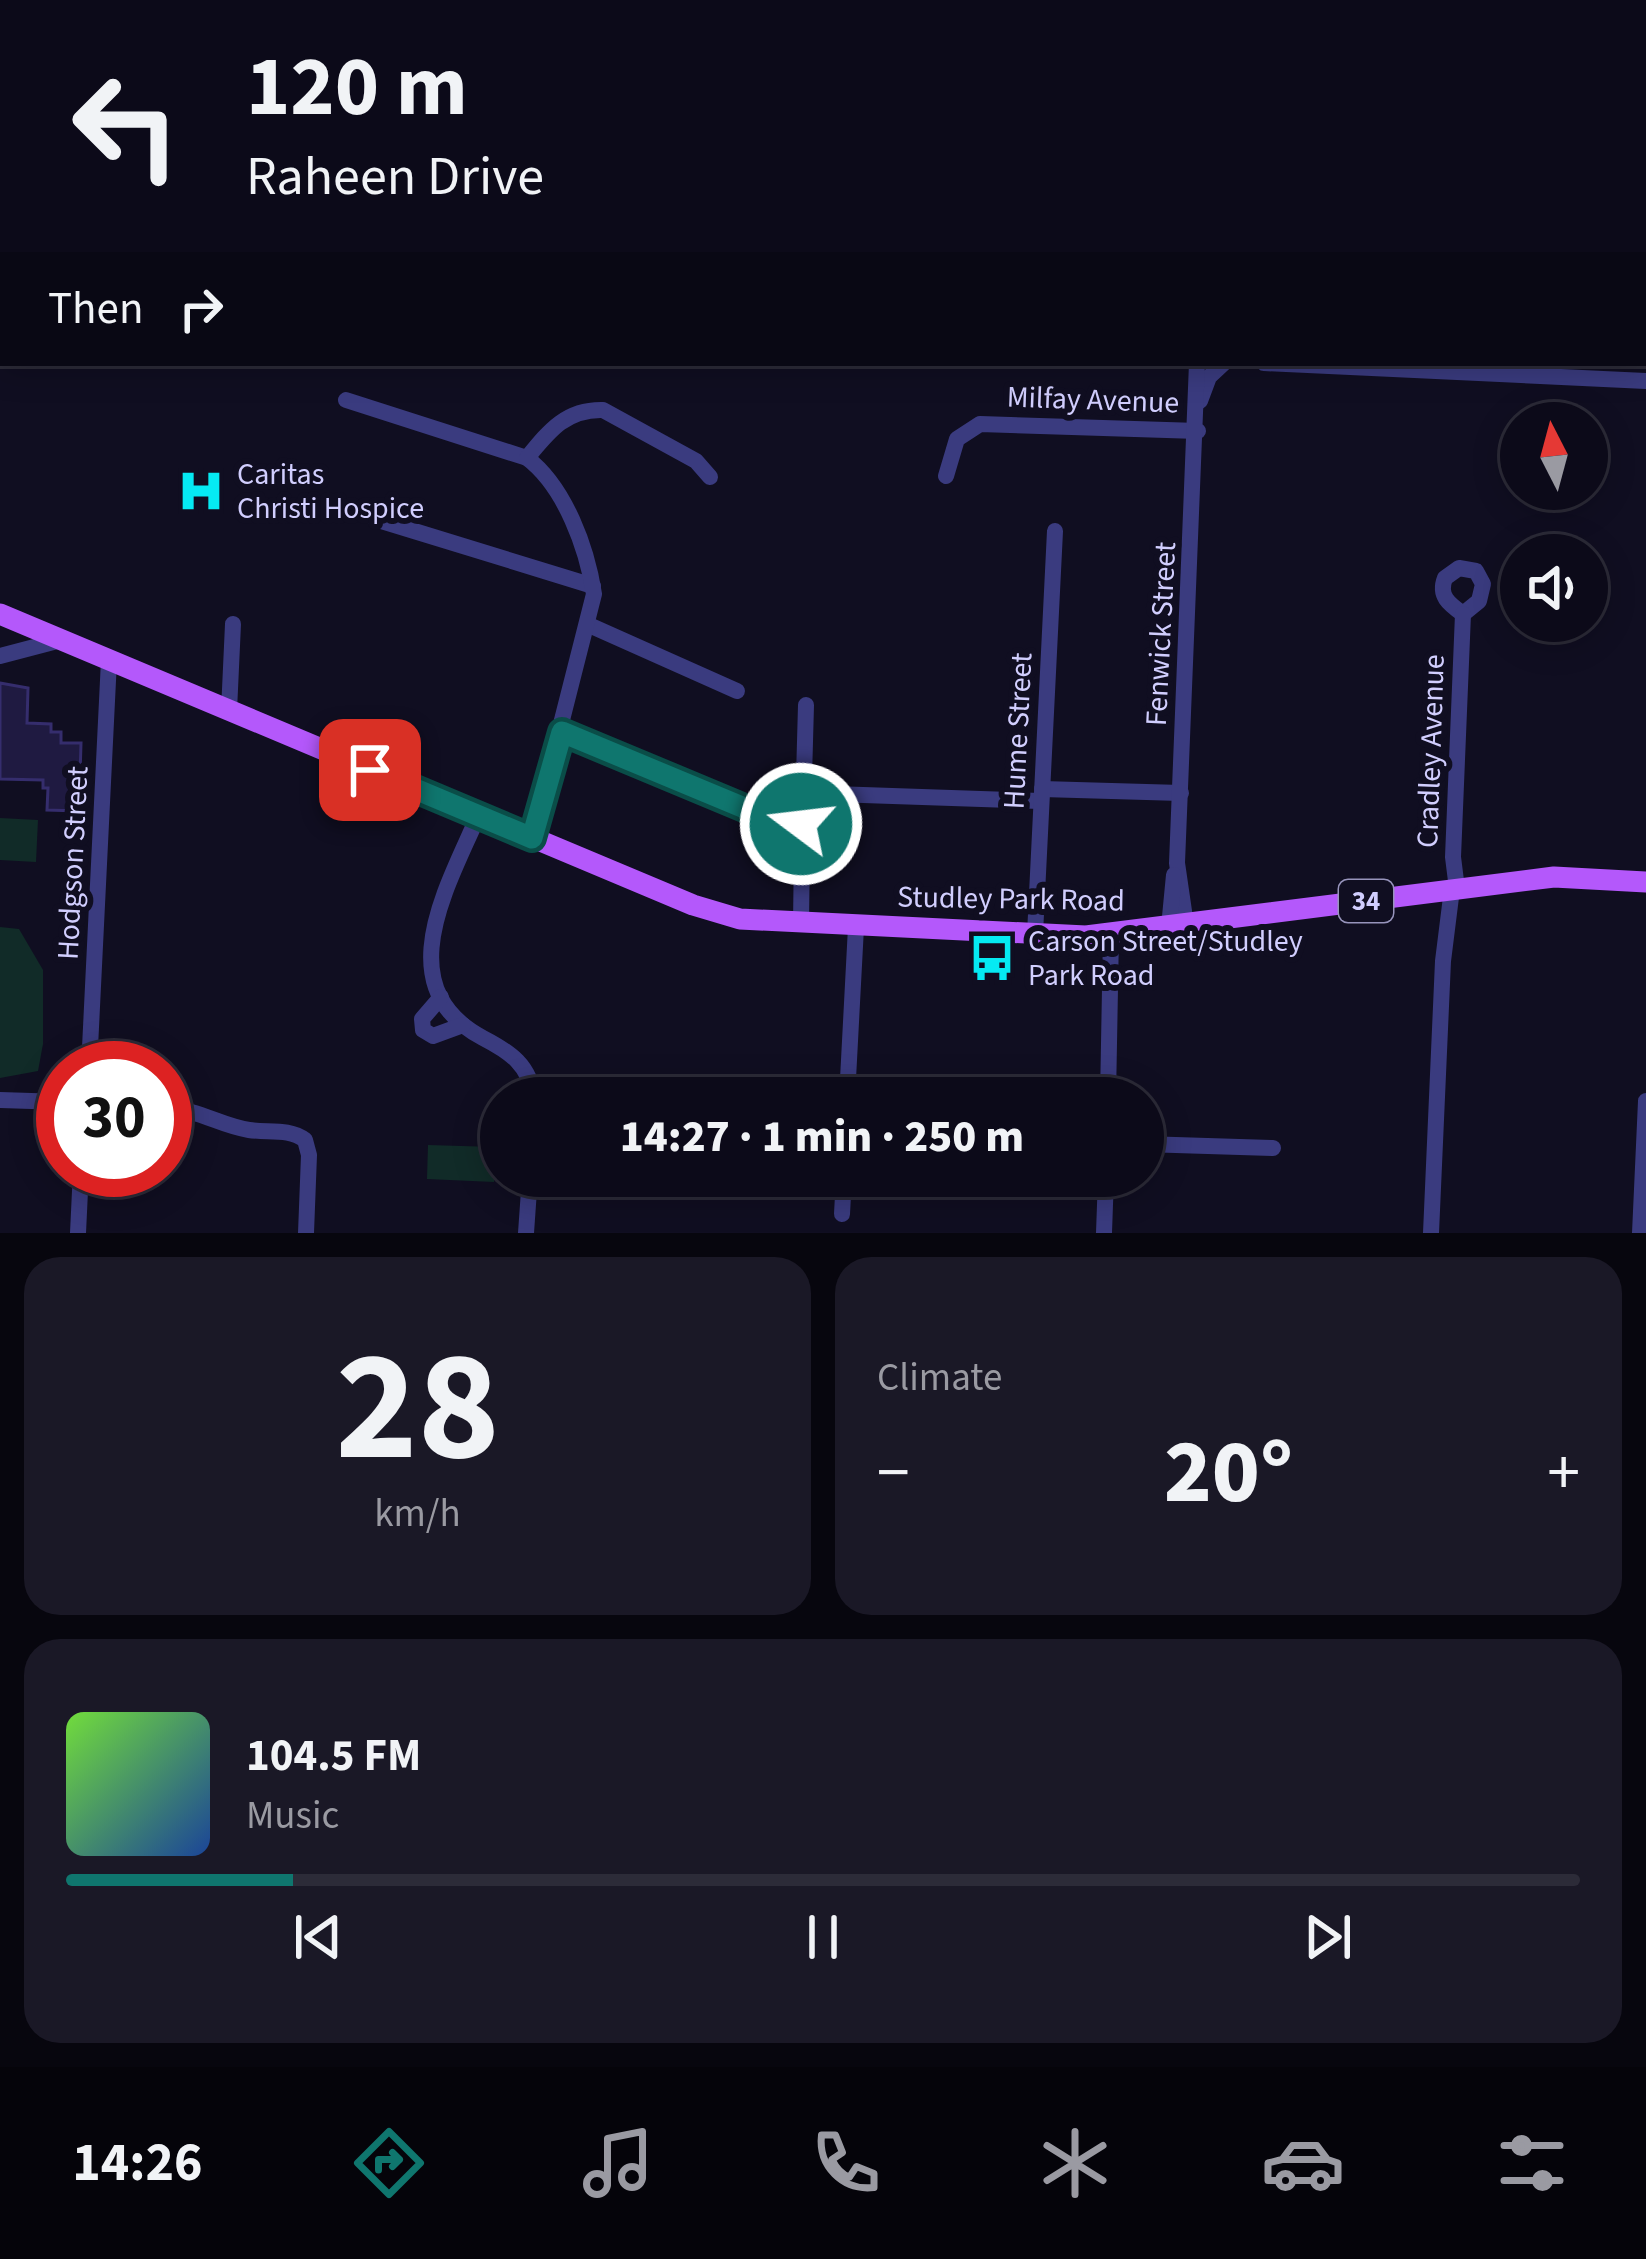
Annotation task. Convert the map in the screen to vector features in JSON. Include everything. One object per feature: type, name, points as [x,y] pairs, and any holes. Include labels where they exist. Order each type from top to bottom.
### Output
[{"type":"main road","name":"Studley Park Road","points":[[0,614],[716,913],[801,924],[1111,934],[1554,877],[1646,882]]},
{"type":"street","name":"Fenwick Street","points":[[1177,926],[1197,366]]},
{"type":"street","points":[[1198,407],[1209,376],[1221,366]]},
{"type":"street","points":[[1328,366],[1646,381]]},
{"type":"street","points":[[346,400],[527,458],[561,500],[593,586],[589,625],[532,838]]},
{"type":"street","points":[[527,458],[563,418],[588,409],[603,410],[696,461],[710,477]]},
{"type":"street","name":"Milfay Avenue","points":[[946,476],[957,439],[980,424],[1198,431]]},
{"type":"street","points":[[375,519],[593,586]]},
{"type":"street","name":"Hume Street","points":[[1035,934],[1055,531]]},
{"type":"street","name":"Cradley Avenue","points":[[1431,1233],[1463,614]]},
{"type":"street","points":[[229,711],[233,624]]},
{"type":"street","points":[[589,625],[737,691]]},
{"type":"street","points":[[0,656],[61,640]]},
{"type":"street","name":"Hodgson Street","points":[[90,1041],[109,660]]},
{"type":"street","points":[[801,924],[802,844],[797,830],[804,793],[806,705]]},
{"type":"street","points":[[562,732],[797,830]]},
{"type":"street","points":[[804,793],[1181,793]]},
{"type":"street","points":[[478,816],[432,926],[432,968],[441,997],[463,1025],[517,1059],[528,1077]]},
{"type":"street","points":[[849,1077],[856,926]]},
{"type":"street","points":[[1108,1077],[1111,934]]},
{"type":"street","points":[[441,997],[422,1019],[423,1030],[433,1036],[463,1025]]},
{"type":"street","points":[[0,1100],[36,1101]]},
{"type":"street","points":[[1640,1233],[1646,1102]]},
{"type":"street","points":[[192,1110],[242,1129],[294,1133],[305,1140],[309,1155],[306,1233]]},
{"type":"street","points":[[1164,1145],[1273,1148]]},
{"type":"street","points":[[78,1233],[80,1197]]},
{"type":"street","points":[[526,1233],[529,1197]]},
{"type":"street","points":[[842,1214],[843,1197]]},
{"type":"street","points":[[1104,1233],[1105,1197]]},
{"type":"green space","points":[[0,818],[38,820],[36,862],[0,860]]},
{"type":"green space","points":[[0,927],[19,929],[43,970],[43,1041],[36,1041],[36,1071],[0,1078]]},
{"type":"green space","points":[[428,1145],[480,1147],[480,1181],[427,1179]]},
{"type":"building","points":[[0,683],[28,688],[27,723],[51,724],[51,732],[61,732],[61,743],[81,743],[79,811],[47,810],[48,788],[43,788],[43,780],[0,779]]},
{"type":"place","name":"Caritas Christi Hospice","points":[[201,491]]},
{"type":"place","name":"Carson Street/Studley Park Road","points":[[992,958]]},
{"type":"route","points":[[370,770],[532,838],[562,732],[797,830],[801,824]]}]
